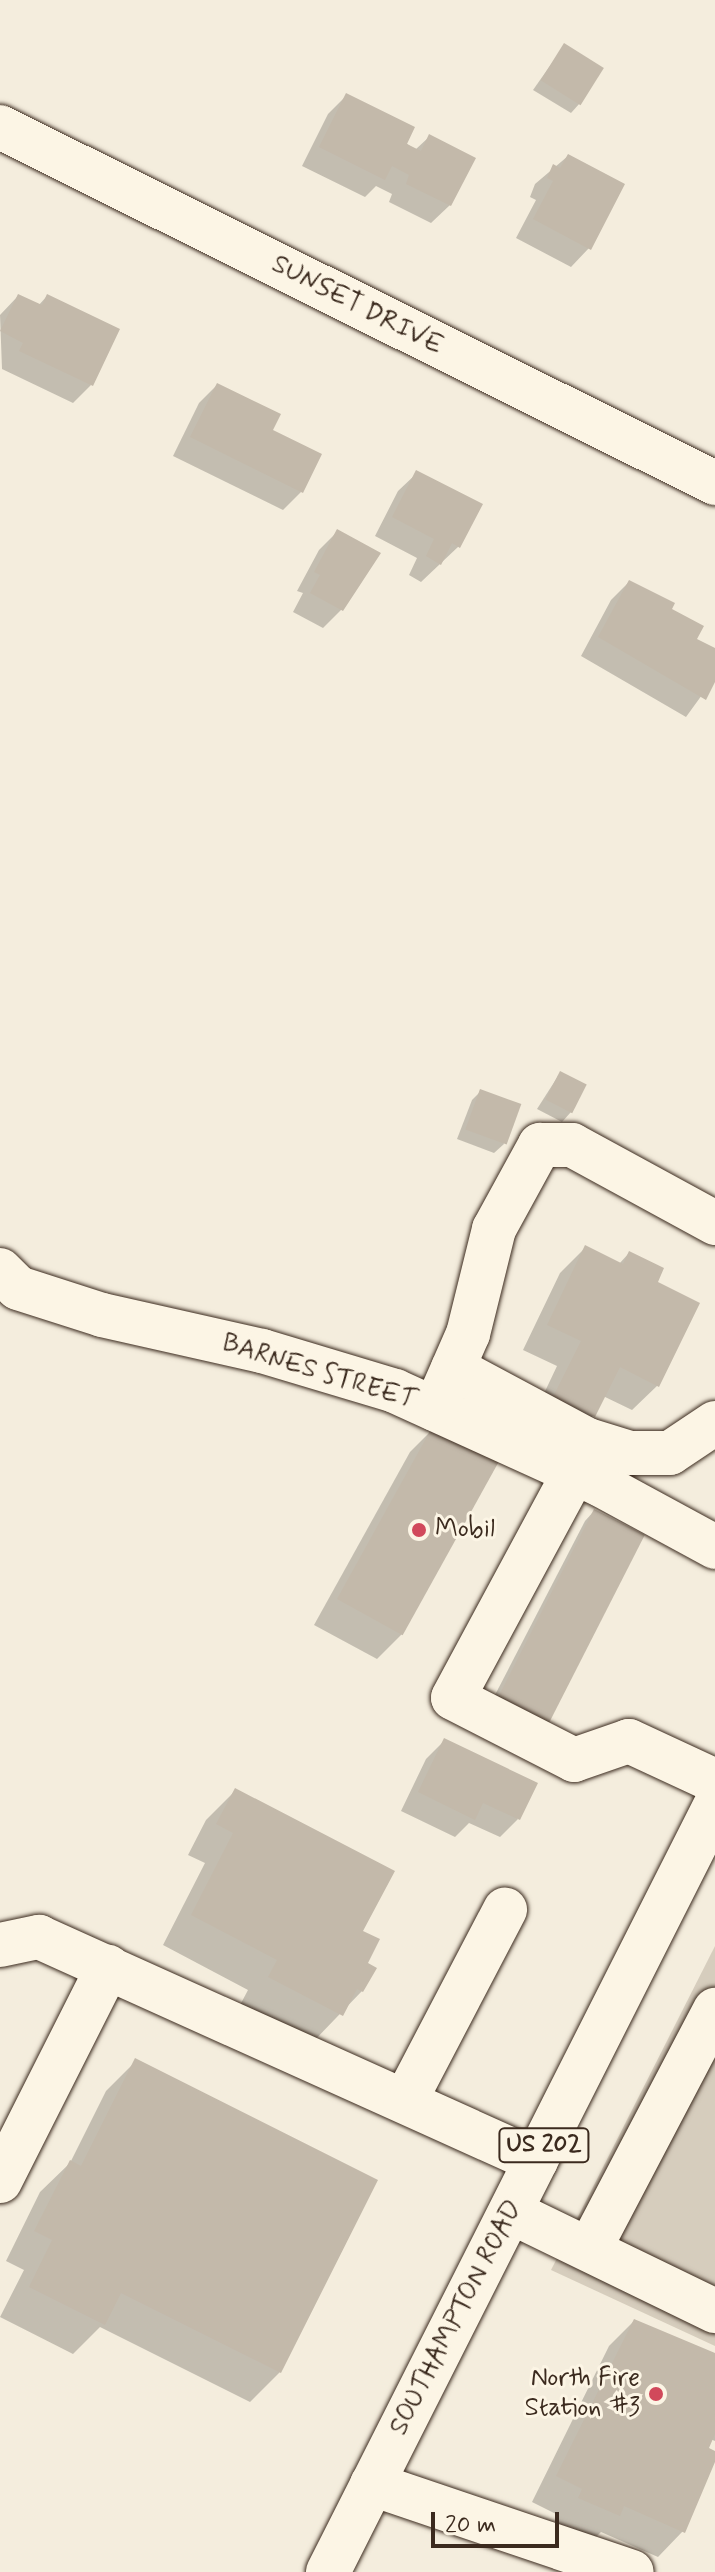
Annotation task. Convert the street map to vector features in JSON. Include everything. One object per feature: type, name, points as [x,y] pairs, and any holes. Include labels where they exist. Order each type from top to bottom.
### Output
[{"type":"street","name":"SUNSET DRIVE","points":[[0,127],[715,483]]},
{"type":"street","points":[[435,1409],[468,1334],[494,1229],[540,1145],[572,1145],[715,1223]]},
{"type":"street","name":"BARNES STREET","points":[[0,1270],[18,1288],[102,1315],[262,1351],[395,1391],[574,1473],[715,1547]]},
{"type":"street","points":[[453,1368],[588,1440],[630,1453],[670,1453],[715,1423]]},
{"type":"street","points":[[574,1473],[453,1698],[574,1760],[629,1741],[715,1781]]},
{"type":"street","name":"SOUTHAMPTON ROAD","points":[[328,2572],[715,1806]]},
{"type":"street","points":[[405,2101],[505,1910]]},
{"type":"street","points":[[0,1945],[39,1937],[536,2161]]},
{"type":"street","points":[[0,2181],[108,1967]]},
{"type":"street","points":[[590,2248],[715,2010]]},
{"type":"street","points":[[511,2212],[715,2311]]},
{"type":"street","points":[[372,2484],[632,2572]]},
{"type":"shaded area","points":[[715,1946],[715,2346],[551,2270]]},
{"type":"building","points":[[564,43],[604,68],[581,105],[541,80]]},
{"type":"building","points":[[346,93],[415,127],[407,144],[421,151],[429,134],[476,158],[451,206],[406,184],[409,175],[392,166],[385,180],[319,147]]},
{"type":"building","points":[[568,154],[625,184],[591,250],[533,219],[553,181],[547,178],[553,164],[560,168]]},
{"type":"building","points":[[18,294],[42,305],[47,294],[120,329],[93,386],[19,351],[23,343],[0,331]]},
{"type":"building","points":[[217,383],[281,414],[273,430],[322,454],[303,493],[190,437]]},
{"type":"building","points":[[416,470],[483,504],[460,548],[452,543],[441,565],[426,556],[434,539],[392,517]]},
{"type":"building","points":[[337,529],[381,553],[343,611],[310,593],[320,575],[314,572]]},
{"type":"building","points":[[629,580],[675,603],[672,609],[704,626],[697,639],[715,648],[715,682],[706,700],[598,637]]},
{"type":"building","points":[[560,1071],[587,1085],[572,1113],[545,1100]]},
{"type":"building","points":[[480,1089],[521,1104],[507,1144],[465,1129]]},
{"type":"building","points":[[585,1245],[623,1264],[629,1251],[664,1268],[658,1282],[700,1303],[659,1387],[620,1367],[595,1417],[553,1397],[581,1341],[547,1325]]},
{"type":"building","name":"Mobil","points":[[434,1424],[500,1460],[403,1635],[337,1599]]},
{"type":"building","points":[[594,1509],[645,1535],[542,1737],[491,1711]]},
{"type":"building","points":[[444,1738],[538,1783],[520,1820],[483,1803],[475,1820],[418,1792]]},
{"type":"building","points":[[235,1788],[395,1871],[363,1931],[380,1939],[368,1963],[377,1968],[363,1992],[357,1989],[343,2016],[268,1977],[277,1960],[191,1915],[233,1833],[216,1824]]},
{"type":"building","points":[[135,2058],[378,2180],[281,2373],[121,2293],[105,2325],[29,2287],[52,2240],[34,2231],[70,2160],[81,2166]]},
{"type":"building","name":"North Fire Station #3","points":[[634,2319],[715,2353],[715,2434],[709,2448],[715,2451],[715,2462],[685,2533],[624,2506],[620,2516],[578,2498],[582,2489],[556,2476]]},
{"type":"place","name":"Mobil","points":[[419,1530]]},
{"type":"place","name":"North Fire Station #3","points":[[656,2394]]}]
